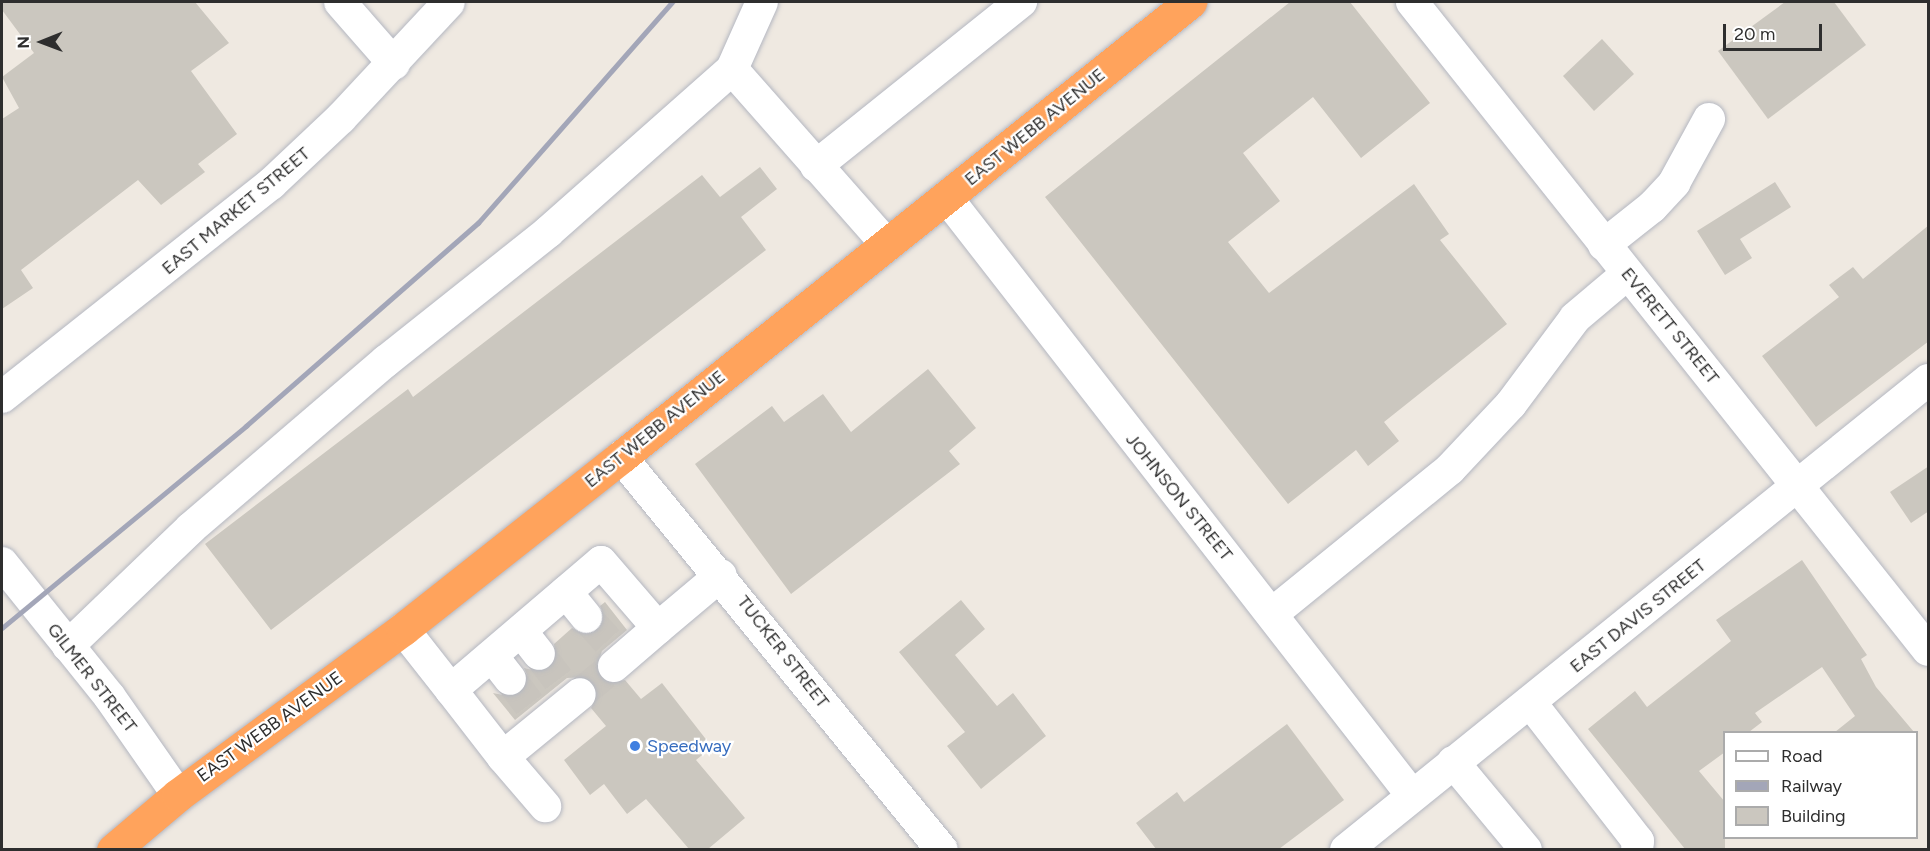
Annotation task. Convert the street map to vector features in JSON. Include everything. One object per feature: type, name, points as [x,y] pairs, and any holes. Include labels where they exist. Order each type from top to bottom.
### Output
[{"type":"highway","name":"EAST WEBB AVENUE","points":[[113,849],[178,795],[403,629],[947,198],[1190,2]]},
{"type":"street","points":[[340,2],[394,64]]},
{"type":"street","name":"EAST MARKET STREET","points":[[2,397],[271,184],[394,64],[449,2]]},
{"type":"street","points":[[68,646],[191,528],[386,361],[548,232],[732,69],[762,2]]},
{"type":"street","points":[[816,166],[1021,2]]},
{"type":"street","name":"EVERETT STREET","points":[[1412,2],[1627,274],[1800,483],[1929,650]]},
{"type":"street","points":[[732,69],[887,245]]},
{"type":"street","points":[[1604,245],[1652,207],[1674,183],[1710,119]]},
{"type":"street","name":"JOHNSON STREET","points":[[947,198],[1100,399],[1273,613],[1412,794]]},
{"type":"street","points":[[1273,613],[1450,469],[1511,404],[1575,318],[1627,274]]},
{"type":"street","name":"EAST DAVIS STREET","points":[[1346,849],[1929,380]]},
{"type":"street","name":"TUCKER STREET","points":[[621,457],[721,575],[942,849]]},
{"type":"street","points":[[451,690],[501,667],[530,642],[566,592],[601,562],[658,628]]},
{"type":"street","name":"GILMER STREET","points":[[2,563],[68,646],[178,795]]},
{"type":"street","points":[[615,656],[658,628],[721,575]]},
{"type":"street","points":[[566,592],[586,617]]},
{"type":"street","points":[[403,629],[503,757],[545,806]]},
{"type":"street","points":[[503,757],[537,716],[572,692]]},
{"type":"street","points":[[1530,702],[1638,841],[1637,849]]},
{"type":"street","points":[[1453,762],[1526,849]]},
{"type":"building","points":[[2,2],[195,2],[229,43],[191,71],[237,134],[198,164],[205,172],[161,205],[138,180],[21,270],[33,288],[2,309],[2,119],[19,108],[2,77],[34,53],[2,10]]},
{"type":"building","points":[[1290,2],[1350,2],[1430,103],[1361,158],[1313,97],[1243,153],[1280,201],[1228,242],[1269,293],[1414,184],[1449,234],[1440,240],[1507,324],[1384,422],[1399,441],[1368,466],[1356,450],[1288,504],[1045,197]]},
{"type":"building","points":[[1785,2],[1834,2],[1866,45],[1768,119],[1718,51]]},
{"type":"building","points":[[1602,39],[1634,74],[1594,111],[1563,76]]},
{"type":"building","points":[[760,167],[777,189],[741,217],[766,250],[271,630],[205,544],[408,389],[413,397],[702,175],[720,197]]},
{"type":"building","points":[[1775,182],[1791,207],[1740,239],[1752,258],[1725,275],[1697,231]]},
{"type":"building","points":[[1929,225],[1929,341],[1816,427],[1762,356],[1839,297],[1829,285],[1853,267],[1863,279]]},
{"type":"building","points":[[928,369],[976,428],[949,451],[960,464],[791,594],[695,464],[772,406],[784,422],[823,394],[851,432]]},
{"type":"building","points":[[1929,466],[1929,511],[1911,523],[1890,492]]},
{"type":"building","points":[[1802,560],[1867,655],[1861,659],[1876,687],[1913,731],[1836,731],[1855,716],[1822,667],[1755,713],[1762,722],[1750,731],[1723,731],[1723,753],[1699,771],[1723,800],[1725,849],[1685,849],[1588,729],[1635,691],[1647,707],[1731,641],[1716,620]]},
{"type":"building","points":[[961,600],[985,629],[955,655],[997,706],[1013,693],[1046,736],[981,789],[947,746],[965,732],[899,652]]},
{"type":"building","points":[[605,602],[627,630],[602,651],[596,669],[600,677],[609,683],[625,680],[641,699],[662,683],[712,747],[696,760],[745,818],[708,849],[689,849],[646,799],[627,814],[604,784],[590,795],[564,760],[606,726],[591,708],[598,692],[594,682],[586,677],[567,678],[515,720],[493,693],[512,697],[522,693],[528,677],[524,668],[541,672],[550,668],[556,660],[554,644],[572,628],[588,635],[598,631],[604,615],[600,606]]},
{"type":"building","points":[[1287,724],[1344,800],[1279,849],[1156,849],[1136,823],[1177,792],[1184,802]]},
{"type":"tunnel","points":[[586,617],[610,644]]},
{"type":"tunnel","points":[[539,654],[561,683]]},
{"type":"tunnel","points":[[580,694],[614,666]]},
{"type":"tunnel","points":[[510,679],[531,707]]},
{"type":"railway","points":[[2,628],[246,426],[478,223],[672,2]]},
{"type":"place","name":"Speedway","points":[[635,746]]}]
